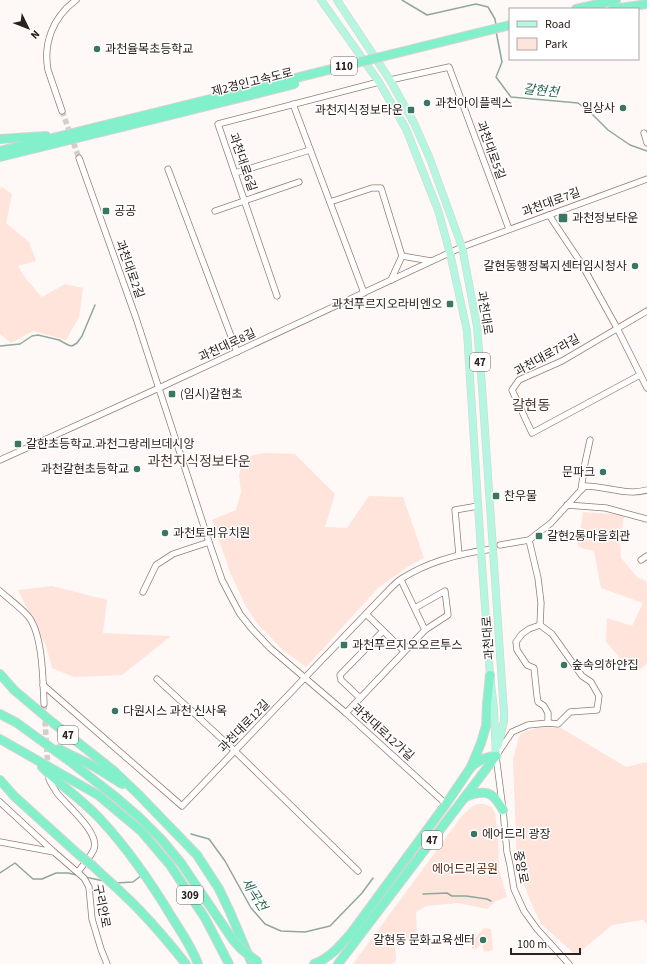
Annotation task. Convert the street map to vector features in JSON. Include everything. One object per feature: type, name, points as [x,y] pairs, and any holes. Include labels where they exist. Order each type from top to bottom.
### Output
[{"type":"highway","points":[[580,8],[616,0]]},
{"type":"highway","points":[[620,8],[647,4]]},
{"type":"highway","name":"제2경인고속도로","points":[[0,158],[178,110],[509,25]]},
{"type":"highway","name":"제2경인고속도로","points":[[0,151],[509,31]]},
{"type":"highway","points":[[0,139],[68,134]]},
{"type":"highway","name":"47","points":[[0,674],[14,690],[36,710],[114,771],[197,855],[219,889],[258,963]]},
{"type":"highway","points":[[314,964],[326,959],[352,932],[446,804],[470,767],[481,743],[486,726],[490,675]]},
{"type":"highway","points":[[0,714],[17,723],[40,740],[117,798],[140,818],[162,840],[181,863],[233,940],[241,949],[258,963]]},
{"type":"highway","points":[[0,739],[36,761],[52,777],[101,819],[125,847],[152,885],[191,948],[198,964]]},
{"type":"highway","points":[[40,740],[95,767],[138,794]]},
{"type":"highway","points":[[470,767],[488,756],[496,756]]},
{"type":"highway","name":"47","points":[[338,964],[496,756]]},
{"type":"highway","name":"309","points":[[36,761],[98,795],[141,830],[170,865],[205,918],[229,964]]},
{"type":"highway","points":[[1,781],[14,796],[123,894],[169,942],[186,964]]},
{"type":"highway","points":[[463,800],[470,794],[491,794],[503,810]]},
{"type":"main road","name":"과천대로","points":[[321,0],[379,82],[406,129],[438,210],[450,253],[467,331],[496,756]]},
{"type":"main road","name":"과천대로","points":[[337,0],[390,80],[414,123],[422,139],[462,247],[477,326],[504,713],[504,721],[496,756]]},
{"type":"main road","points":[[494,710],[499,715],[504,713]]},
{"type":"street","points":[[62,111],[48,70],[47,49],[50,34],[57,20],[76,0]]},
{"type":"street","name":"과천대로5길","points":[[390,80],[449,67],[509,230]]},
{"type":"street","name":"과천대로6길","points":[[277,296],[218,124],[379,82]]},
{"type":"street","points":[[293,104],[364,293]]},
{"type":"street","points":[[644,133],[647,143]]},
{"type":"street","points":[[235,173],[310,150]]},
{"type":"street","name":"과천대로2길","points":[[79,158],[136,318],[209,542]]},
{"type":"street","points":[[168,169],[237,352]]},
{"type":"street","name":"과천대로7길","points":[[462,247],[647,179]]},
{"type":"street","points":[[215,211],[299,182]]},
{"type":"street","points":[[330,202],[372,188],[381,188],[402,256],[391,280]]},
{"type":"street","points":[[549,215],[581,263],[617,328],[647,388]]},
{"type":"street","name":"과천대로8길","points":[[0,460],[462,247]]},
{"type":"street","points":[[402,256],[432,261]]},
{"type":"street","points":[[617,328],[647,311]]},
{"type":"street","name":"과천대로7라길","points":[[617,328],[562,361],[518,380],[512,390],[532,433],[640,375]]},
{"type":"street","points":[[581,490],[590,440]]},
{"type":"street","points":[[500,545],[529,540],[551,523],[585,486],[632,492],[642,492],[647,490]]},
{"type":"street","points":[[567,505],[606,508],[647,520]]},
{"type":"street","points":[[460,555],[455,510],[478,506]]},
{"type":"street","points":[[529,540],[538,578],[541,603],[540,625]]},
{"type":"street","points":[[143,592],[156,565],[173,554],[209,542]]},
{"type":"street","name":"과천대로12가길","points":[[209,542],[222,580],[240,614],[252,630],[270,648],[346,713],[446,804]]},
{"type":"street","name":"과천대로12길","points":[[43,685],[182,806],[385,594],[401,580],[422,568],[447,558],[466,553],[493,550]]},
{"type":"street","points":[[641,560],[647,556]]},
{"type":"street","points":[[401,580],[425,630]]},
{"type":"street","points":[[0,591],[28,617],[35,631],[42,665],[44,704]]},
{"type":"street","points":[[346,713],[425,630],[448,615],[445,591],[415,608]]},
{"type":"street","points":[[366,614],[404,651]]},
{"type":"street","points":[[540,625],[529,629],[522,634],[516,642],[517,650],[527,665],[534,668],[538,702],[544,706],[548,713],[548,723]]},
{"type":"street","points":[[496,756],[512,732],[528,725],[548,723],[558,724],[570,712],[597,710],[598,696],[591,682],[582,676],[552,634],[540,625]]},
{"type":"street","points":[[360,698],[341,680],[340,675],[383,631]]},
{"type":"street","points":[[157,679],[235,751],[358,871]]},
{"type":"street","name":"중앙로","points":[[496,756],[507,852],[514,889],[524,911],[537,929],[569,964]]},
{"type":"street","points":[[49,779],[57,793],[84,822],[93,835],[95,842],[94,849],[78,872]]},
{"type":"street","name":"구리안로","points":[[0,802],[41,841],[84,878],[89,887],[92,919],[101,949],[108,964]]},
{"type":"street","points":[[36,849],[41,841]]},
{"type":"street","points":[[0,842],[54,852]]},
{"type":"green space","points":[[2,187],[12,194],[6,223],[29,242],[36,261],[18,266],[26,279],[42,297],[65,284],[83,288],[79,317],[66,340],[33,331],[11,343],[0,334],[0,188]]},
{"type":"green space","points":[[266,453],[295,454],[335,494],[325,527],[347,528],[369,496],[403,497],[424,558],[409,566],[379,587],[306,667],[283,650],[257,623],[245,605],[230,572],[212,520],[236,510],[241,492],[239,475],[243,463],[253,455]]},
{"type":"green space","points":[[583,512],[624,515],[620,542],[621,558],[637,577],[647,582],[647,663],[641,669],[627,666],[606,642],[607,618],[632,626],[643,603],[601,588],[594,551],[578,547]]},
{"type":"green space","points":[[52,586],[107,600],[103,633],[171,636],[122,675],[74,677],[52,668],[46,646],[18,590]]},
{"type":"green space","points":[[539,727],[561,728],[626,767],[647,762],[647,924],[643,920],[612,925],[576,955],[541,924],[517,866],[513,759],[520,734]]},
{"type":"green space","name":"에어드리공원","points":[[477,804],[484,804],[492,807],[495,813],[498,836],[499,869],[507,897],[496,901],[487,909],[458,903],[426,906],[416,912],[417,937],[395,944],[396,961],[391,964],[353,964],[462,816],[470,808]]},
{"type":"green space","name":"갈현동 문화교육센터","points":[[484,928],[491,929],[493,950],[484,952],[482,943],[476,949],[472,949],[474,940]]},
{"type":"waterway","name":"갈현천","points":[[402,0],[427,15],[476,4],[488,7],[495,19],[496,25]]},
{"type":"waterway","name":"갈현천","points":[[496,31],[502,62],[496,77],[511,97],[578,103],[589,111],[608,130],[630,145],[647,151]]},
{"type":"waterway","points":[[0,346],[20,344],[32,336],[38,335],[59,340],[72,346],[77,343],[82,336],[95,305]]},
{"type":"waterway","name":"세곡천","points":[[191,834],[209,839],[225,861],[251,908],[265,924],[281,931],[305,932],[330,926],[362,893],[373,878]]},
{"type":"waterway","name":"세곡천","points":[[0,873],[15,863],[33,879],[42,879],[56,873],[77,875]]},
{"type":"waterway","name":"세곡천","points":[[116,883],[133,882],[142,875]]},
{"type":"waterway","name":"세곡천","points":[[85,877],[104,881]]},
{"type":"waterway","name":"세곡천","points":[[423,894],[447,893],[452,896],[466,896],[491,901]]},
{"type":"tunnel","points":[[62,111],[79,158]]},
{"type":"tunnel","points":[[44,704],[48,769]]},
{"type":"place","name":"과천율목초등학교","points":[[97,49]]},
{"type":"place","name":"과천아이플렉스","points":[[427,103]]},
{"type":"place","name":"일상사","points":[[623,108]]},
{"type":"place","name":"과천지식정보타운","points":[[411,110]]},
{"type":"place","name":"공공","points":[[106,211]]},
{"type":"place","name":"과천정보타운","points":[[563,218]]},
{"type":"place","name":"갈현동행정복지센터임시청사","points":[[635,266]]},
{"type":"place","name":"과천푸르지오라비엔오","points":[[450,304]]},
{"type":"place","name":"(임시)갈현초","points":[[172,394]]},
{"type":"place","name":"갈햔초등학교.과천그랑레브데시앙","points":[[18,444]]},
{"type":"place","name":"과천갈현초등학교","points":[[137,469]]},
{"type":"place","name":"문파크","points":[[603,472]]},
{"type":"place","name":"찬우물","points":[[496,496]]},
{"type":"place","name":"과천토리유치원","points":[[165,533]]},
{"type":"place","name":"갈현2통마을회관","points":[[539,536]]},
{"type":"place","name":"과천푸르지오오르투스","points":[[344,645]]},
{"type":"place","name":"숲속의하얀집","points":[[564,665]]},
{"type":"place","name":"다원시스 과천 신사옥","points":[[115,711]]},
{"type":"place","name":"에어드리 광장","points":[[474,834]]},
{"type":"place","name":"갈현동 문화교육센터","points":[[483,940]]},
{"type":"district","name":"갈현동","points":[[531,405]]},
{"type":"district","name":"과천지식정보타운","points":[[199,461]]}]
